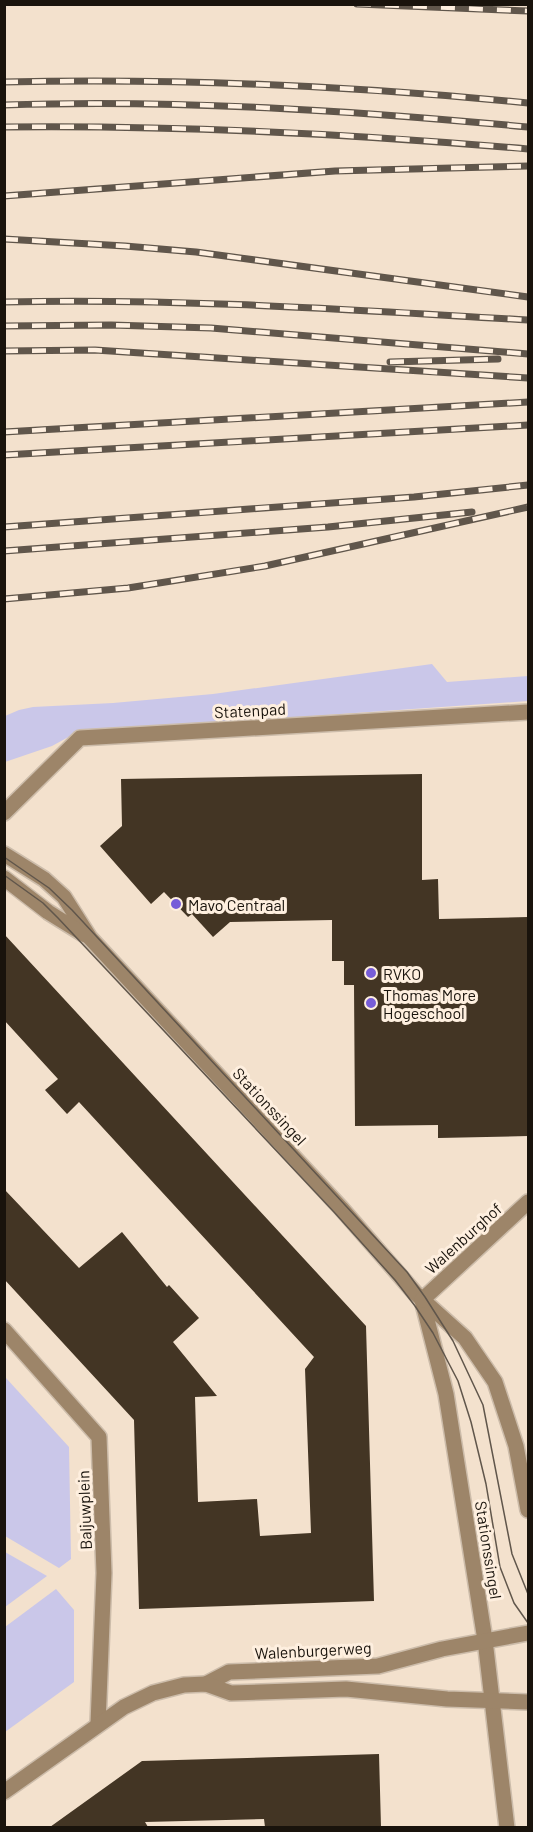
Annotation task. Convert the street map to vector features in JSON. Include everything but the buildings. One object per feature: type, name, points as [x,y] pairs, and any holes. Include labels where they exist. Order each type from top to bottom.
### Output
[{"type":"street","name":"Statenpad","points":[[4,813],[80,738],[528,712]]},
{"type":"street","name":"Stationssingel","points":[[4,854],[44,879],[64,897],[90,938],[342,1208],[422,1300],[465,1338],[495,1382],[516,1446],[528,1510]]},
{"type":"street","name":"Stationssingel","points":[[4,878],[48,912],[90,938]]},
{"type":"street","name":"Walenburghof","points":[[422,1300],[528,1202]]},
{"type":"street","name":"Stationssingel","points":[[422,1300],[446,1394],[484,1640],[507,1827]]},
{"type":"street","name":"Baljuwplein","points":[[4,1330],[99,1437],[104,1573],[98,1724]]},
{"type":"street","name":"Walenburgerweg","points":[[206,1684],[229,1672],[378,1666],[484,1640],[528,1633]]},
{"type":"street","name":"Walenburgerweg","points":[[4,1792],[124,1707],[153,1693],[184,1684],[206,1684],[231,1693],[346,1689],[447,1699],[528,1702]]},
{"type":"shaded area","points":[[432,664],[447,682],[528,676],[528,701],[94,731],[74,734],[52,746],[5,762],[5,716],[19,710],[33,707],[213,694]]},
{"type":"shaded area","points":[[6,1378],[69,1447],[71,1559],[59,1568],[5,1536],[4,1379]]},
{"type":"shaded area","points":[[5,1552],[47,1576],[5,1607]]},
{"type":"shaded area","points":[[56,1589],[74,1610],[74,1682],[5,1732],[5,1627]]},
{"type":"tram line","points":[[4,857],[49,888],[72,910],[407,1272],[425,1297],[453,1341],[483,1405],[512,1554],[528,1594]]},
{"type":"tram line","points":[[4,875],[43,903],[58,918],[334,1212],[395,1280],[415,1306],[433,1333],[458,1381],[486,1484],[500,1567],[514,1603],[528,1623]]},
{"type":"railway","points":[[357,4],[528,11]]},
{"type":"railway","points":[[4,82],[201,82],[398,92],[528,103]]},
{"type":"railway","points":[[4,105],[201,105],[398,116],[528,127]]},
{"type":"railway","points":[[4,127],[136,127],[267,132],[528,149]]},
{"type":"railway","points":[[4,196],[335,171],[528,166]]},
{"type":"railway","points":[[4,239],[196,252],[528,297]]},
{"type":"railway","points":[[4,302],[201,303],[528,320]]},
{"type":"railway","points":[[4,326],[111,325],[211,328],[528,354]]},
{"type":"railway","points":[[4,351],[95,350],[528,378]]},
{"type":"railway","points":[[390,362],[498,359]]},
{"type":"railway","points":[[4,432],[528,402]]},
{"type":"railway","points":[[4,455],[528,425]]},
{"type":"railway","points":[[4,527],[414,497],[528,485]]},
{"type":"railway","points":[[4,599],[128,588],[265,566],[528,507]]},
{"type":"railway","points":[[4,551],[328,527],[472,512]]},
{"type":"place","name":"Mavo Centraal","points":[[176,904]]},
{"type":"place","name":"RVKO","points":[[371,973]]},
{"type":"place","name":"Thomas More Hogeschool","points":[[371,1003]]}]
